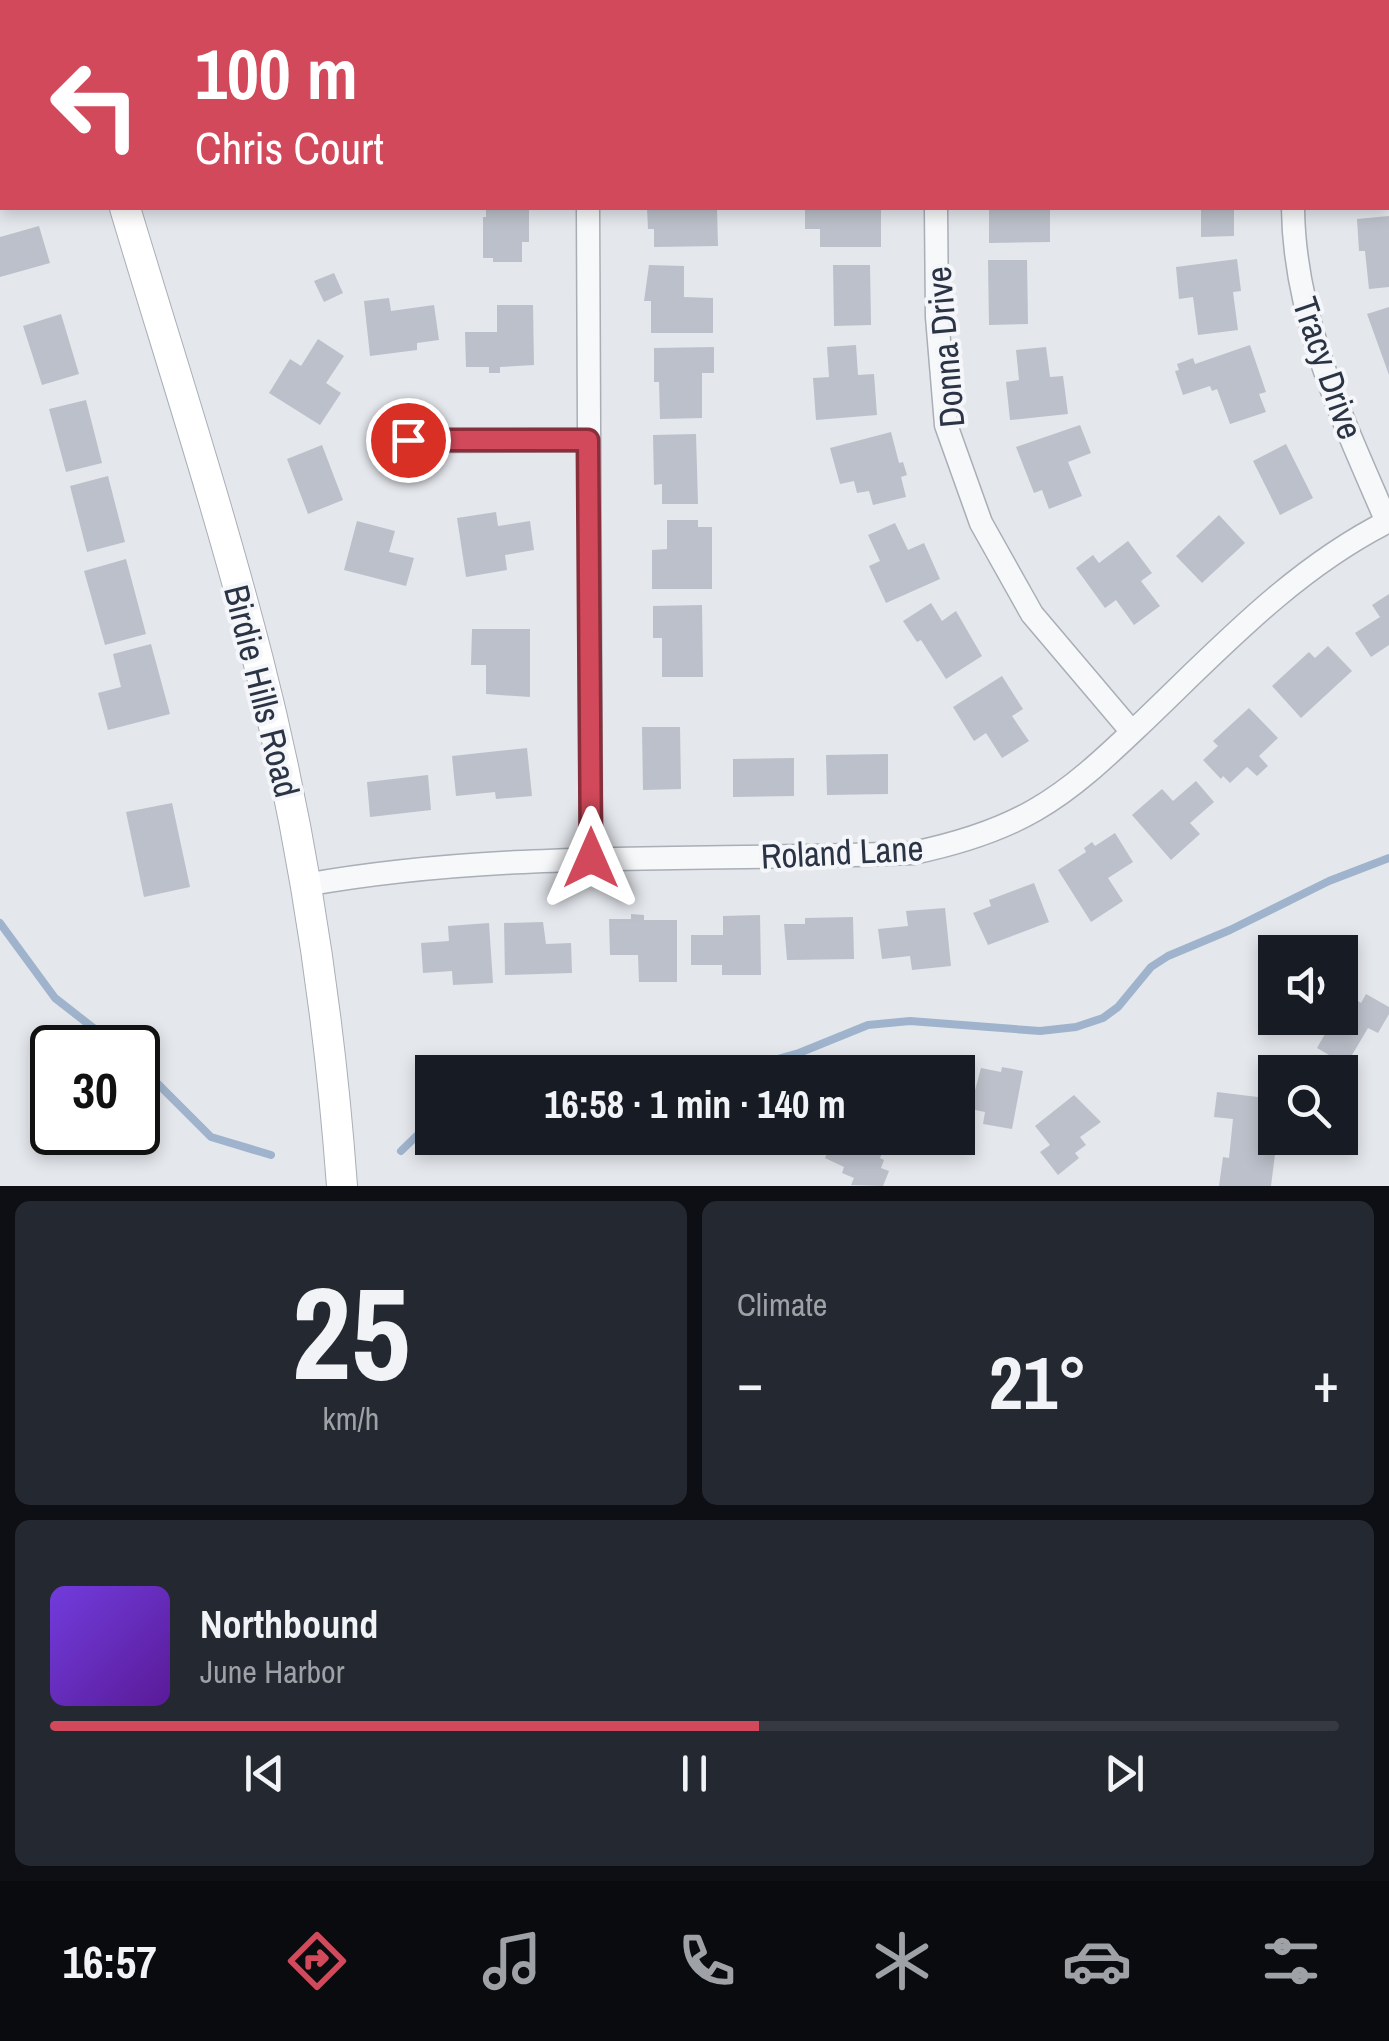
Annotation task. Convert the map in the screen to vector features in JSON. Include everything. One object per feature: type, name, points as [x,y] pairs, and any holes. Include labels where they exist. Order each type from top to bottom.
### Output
[{"type":"main road","name":"Birdie Hills Road","points":[[126,210],[258,662],[284,772],[326,1022],[342,1186]]},
{"type":"street","points":[[588,210],[591,858]]},
{"type":"street","name":"Donna Drive","points":[[936,210],[937,317],[946,425],[981,523],[1032,614],[1132,732]]},
{"type":"street","name":"Tracy Drive","points":[[1293,210],[1300,290],[1336,405],[1388,522]]},
{"type":"street","points":[[408,440],[588,440]]},
{"type":"street","name":"Roland Lane","points":[[305,885],[439,867],[591,858],[914,853],[953,844],[1037,810],[1084,777],[1278,596],[1350,542],[1388,522]]},
{"type":"building","points":[[486,210],[529,210],[529,242],[522,242],[522,262],[483,258]]},
{"type":"building","points":[[647,210],[717,210],[718,246],[654,247],[654,229],[648,229]]},
{"type":"building","points":[[805,210],[881,210],[881,247],[820,247],[820,229],[805,229]]},
{"type":"building","points":[[989,210],[1050,210],[1050,242],[989,243]]},
{"type":"building","points":[[1201,210],[1234,210],[1234,236],[1201,237]]},
{"type":"building","points":[[1389,216],[1389,287],[1369,289],[1365,251],[1359,251],[1357,219]]},
{"type":"building","points":[[39,226],[50,263],[0,277],[0,237]]},
{"type":"building","points":[[1237,259],[1241,291],[1233,292],[1238,330],[1198,335],[1193,297],[1179,299],[1176,267]]},
{"type":"building","points":[[988,260],[1027,260],[1028,324],[989,325]]},
{"type":"building","points":[[649,265],[684,266],[684,297],[713,298],[713,333],[651,333],[651,301],[644,301]]},
{"type":"building","points":[[833,265],[870,265],[871,325],[834,326]]},
{"type":"building","points":[[334,273],[343,293],[324,302],[314,281]]},
{"type":"building","points":[[389,298],[391,311],[434,305],[439,340],[417,343],[417,350],[370,356],[364,301]]},
{"type":"building","points":[[497,305],[533,305],[534,365],[500,367],[500,373],[489,373],[489,367],[466,367],[465,332],[497,332]]},
{"type":"building","points":[[1389,307],[1389,375],[1367,314]]},
{"type":"building","points":[[61,314],[79,374],[42,385],[23,326]]},
{"type":"building","points":[[318,339],[344,356],[326,383],[341,393],[320,425],[269,393],[290,359],[301,366]]},
{"type":"building","points":[[856,345],[858,375],[874,374],[877,415],[816,420],[813,378],[829,377],[827,347]]},
{"type":"building","points":[[1250,345],[1266,392],[1259,394],[1266,412],[1230,424],[1217,389],[1212,391],[1210,386],[1183,395],[1175,371],[1179,370],[1177,364],[1193,358],[1195,364]]},
{"type":"building","points":[[714,347],[714,373],[702,373],[702,418],[660,419],[654,348]]},
{"type":"building","points":[[1046,347],[1050,377],[1063,376],[1068,414],[1010,420],[1006,382],[1019,380],[1016,350]]},
{"type":"building","points":[[86,400],[102,463],[66,472],[49,409]]},
{"type":"building","points":[[1080,425],[1091,453],[1068,462],[1082,496],[1049,509],[1042,490],[1034,493],[1016,447]]},
{"type":"building","points":[[891,432],[899,463],[903,462],[907,475],[901,477],[906,497],[873,505],[869,491],[857,493],[854,481],[840,484],[830,448]]},
{"type":"building","points":[[696,434],[698,504],[662,504],[662,484],[654,485],[653,435]]},
{"type":"building","points":[[1286,444],[1313,498],[1280,515],[1253,461]]},
{"type":"building","points":[[322,445],[343,500],[308,514],[287,459]]},
{"type":"building","points":[[108,476],[125,542],[87,552],[70,486]]},
{"type":"building","points":[[496,512],[498,526],[530,521],[534,550],[505,555],[507,570],[466,577],[457,518]]},
{"type":"building","points":[[1219,515],[1245,543],[1202,583],[1176,556]]},
{"type":"building","points":[[667,520],[698,520],[698,527],[712,527],[712,589],[652,589],[652,550],[667,549]]},
{"type":"building","points":[[357,521],[395,531],[389,552],[414,558],[406,586],[344,570]]},
{"type":"building","points":[[895,523],[908,550],[924,543],[940,579],[886,603],[869,566],[880,561],[868,535]]},
{"type":"building","points":[[1128,541],[1152,573],[1141,581],[1160,606],[1134,625],[1116,600],[1105,608],[1076,568],[1093,555],[1099,563]]},
{"type":"building","points":[[126,559],[146,634],[105,645],[84,571]]},
{"type":"building","points":[[1389,594],[1389,645],[1371,657],[1355,633],[1380,617],[1372,605]]},
{"type":"building","points":[[931,603],[942,621],[956,611],[982,656],[946,679],[921,640],[917,642],[903,621]]},
{"type":"building","points":[[702,605],[703,677],[662,677],[662,638],[653,638],[653,606]]},
{"type":"building","points":[[472,629],[530,629],[530,697],[486,694],[486,665],[471,665]]},
{"type":"building","points":[[151,644],[170,714],[108,730],[98,693],[121,687],[113,654]]},
{"type":"building","points":[[1328,646],[1352,671],[1301,718],[1272,686],[1309,652],[1315,658]]},
{"type":"building","points":[[1002,676],[1023,709],[1012,716],[1029,741],[1002,758],[986,733],[974,741],[953,707]]},
{"type":"building","points":[[1249,708],[1278,738],[1259,756],[1268,766],[1257,776],[1247,767],[1230,783],[1203,760],[1218,746],[1213,741]]},
{"type":"building","points":[[642,727],[680,727],[681,789],[643,790]]},
{"type":"building","points":[[527,748],[532,796],[496,799],[495,792],[456,796],[452,756]]},
{"type":"building","points":[[888,754],[888,794],[827,795],[826,755]]},
{"type":"building","points":[[794,758],[794,796],[733,797],[733,759]]},
{"type":"building","points":[[428,775],[431,810],[370,817],[367,782]]},
{"type":"building","points":[[1196,781],[1214,802],[1190,823],[1200,834],[1171,860],[1132,815],[1162,789],[1173,801]]},
{"type":"building","points":[[172,803],[190,887],[144,897],[126,812]]},
{"type":"building","points":[[1115,833],[1133,862],[1108,878],[1123,901],[1091,922],[1058,870],[1086,852],[1084,848],[1092,842],[1095,846]]},
{"type":"building","points":[[1034,883],[1049,922],[988,945],[973,913],[991,906],[989,900]]},
{"type":"building","points":[[945,908],[951,966],[912,970],[910,956],[882,959],[878,929],[908,926],[906,911]]},
{"type":"building","points":[[631,914],[644,915],[644,920],[677,920],[677,982],[639,982],[638,955],[610,955],[609,919],[631,919]]},
{"type":"building","points":[[760,915],[761,975],[722,975],[722,965],[691,965],[691,935],[723,935],[723,916]]},
{"type":"building","points":[[853,917],[854,959],[787,960],[784,924],[805,924],[805,918]]},
{"type":"building","points":[[543,922],[546,944],[571,943],[572,973],[505,975],[504,923]]},
{"type":"building","points":[[489,923],[493,983],[453,985],[452,971],[423,973],[421,943],[449,941],[448,926]]},
{"type":"building","points":[[1366,994],[1389,1007],[1378,1033],[1368,1028],[1352,1055],[1329,1055],[1317,1048],[1324,1035],[1358,1035],[1358,1001],[1361,1003]]},
{"type":"building","points":[[1002,1067],[1023,1071],[1012,1129],[983,1124],[985,1112],[975,1110],[981,1068],[1001,1072]]},
{"type":"building","points":[[1217,1092],[1258,1097],[1258,1155],[1275,1155],[1271,1186],[1219,1186],[1223,1157],[1229,1158],[1233,1119],[1214,1117]]},
{"type":"building","points":[[1074,1095],[1101,1122],[1080,1137],[1086,1145],[1075,1153],[1079,1158],[1058,1175],[1040,1152],[1050,1145],[1035,1126]]},
{"type":"building","points":[[881,1155],[881,1168],[889,1171],[883,1186],[851,1185],[854,1178],[842,1173],[844,1167],[825,1158]]},
{"type":"waterway","points":[[792,1055],[868,1025],[910,1021],[1040,1031],[1076,1027],[1103,1018],[1118,1007],[1151,967],[1168,956],[1329,881],[1389,858]]},
{"type":"waterway","points":[[0,923],[55,998],[90,1025]]},
{"type":"waterway","points":[[160,1086],[211,1137],[271,1155]]},
{"type":"waterway","points":[[401,1151],[415,1137]]},
{"type":"route","points":[[408,440],[588,440],[591,858]]}]
